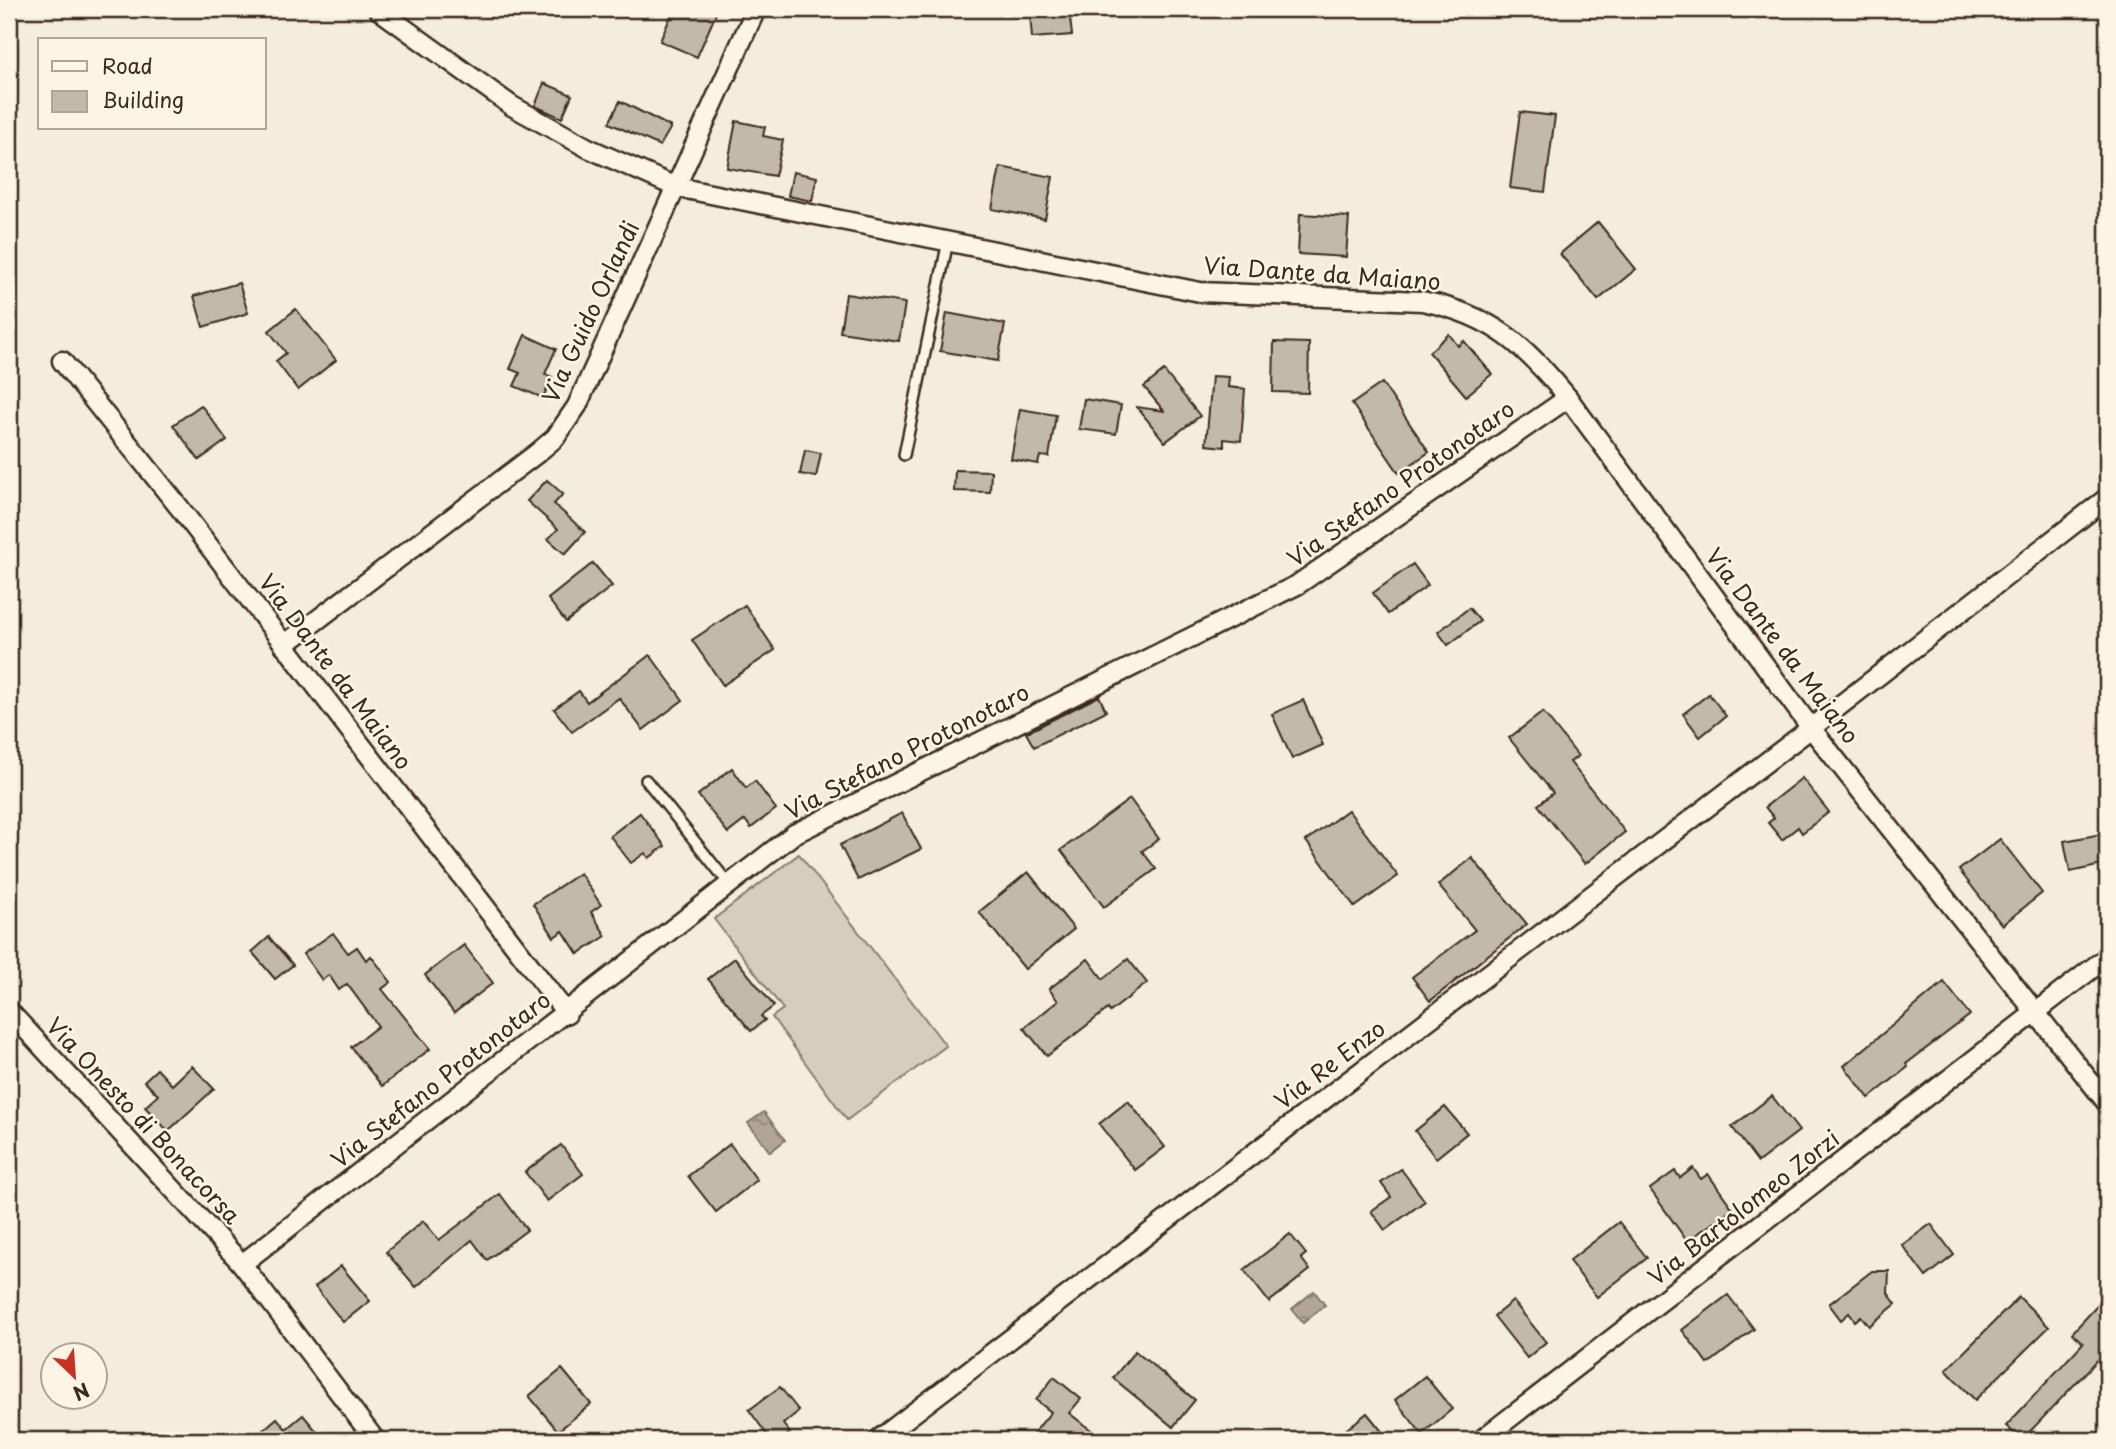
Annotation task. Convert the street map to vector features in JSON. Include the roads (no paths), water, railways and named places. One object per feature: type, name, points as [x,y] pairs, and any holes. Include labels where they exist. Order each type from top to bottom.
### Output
[{"type":"street","name":"Via Guido Orlandi","points":[[284,645],[555,438],[577,406],[756,9]]},
{"type":"street","name":"Via Dante da Maiano","points":[[379,10],[512,106],[588,148],[676,187],[1200,292],[1422,301],[1454,308],[1497,327],[1527,350],[1568,398],[1811,728],[2107,1104]]},
{"type":"street","name":"Via Dante da Maiano","points":[[62,361],[567,1014]]},
{"type":"street","name":"Via Stefano Protonotaro","points":[[242,1264],[567,1014],[783,842],[820,819],[1297,586],[1568,398]]},
{"type":"street","name":"Via Re Enzo","points":[[878,1440],[1811,728],[2107,498]]},
{"type":"street","name":"Via Bartolomeo Zorzi","points":[[1481,1440],[2107,957]]},
{"type":"street","name":"Via Onesto di Bonacorsa","points":[[9,1011],[242,1264],[375,1440]]},
{"type":"lane","points":[[904,455],[948,241]]},
{"type":"lane","points":[[646,780],[729,884]]},
{"type":"water","points":[[764,1112],[785,1140],[770,1152],[748,1123]]},
{"type":"water","points":[[1314,1291],[1325,1305],[1303,1323],[1292,1309]]}]
